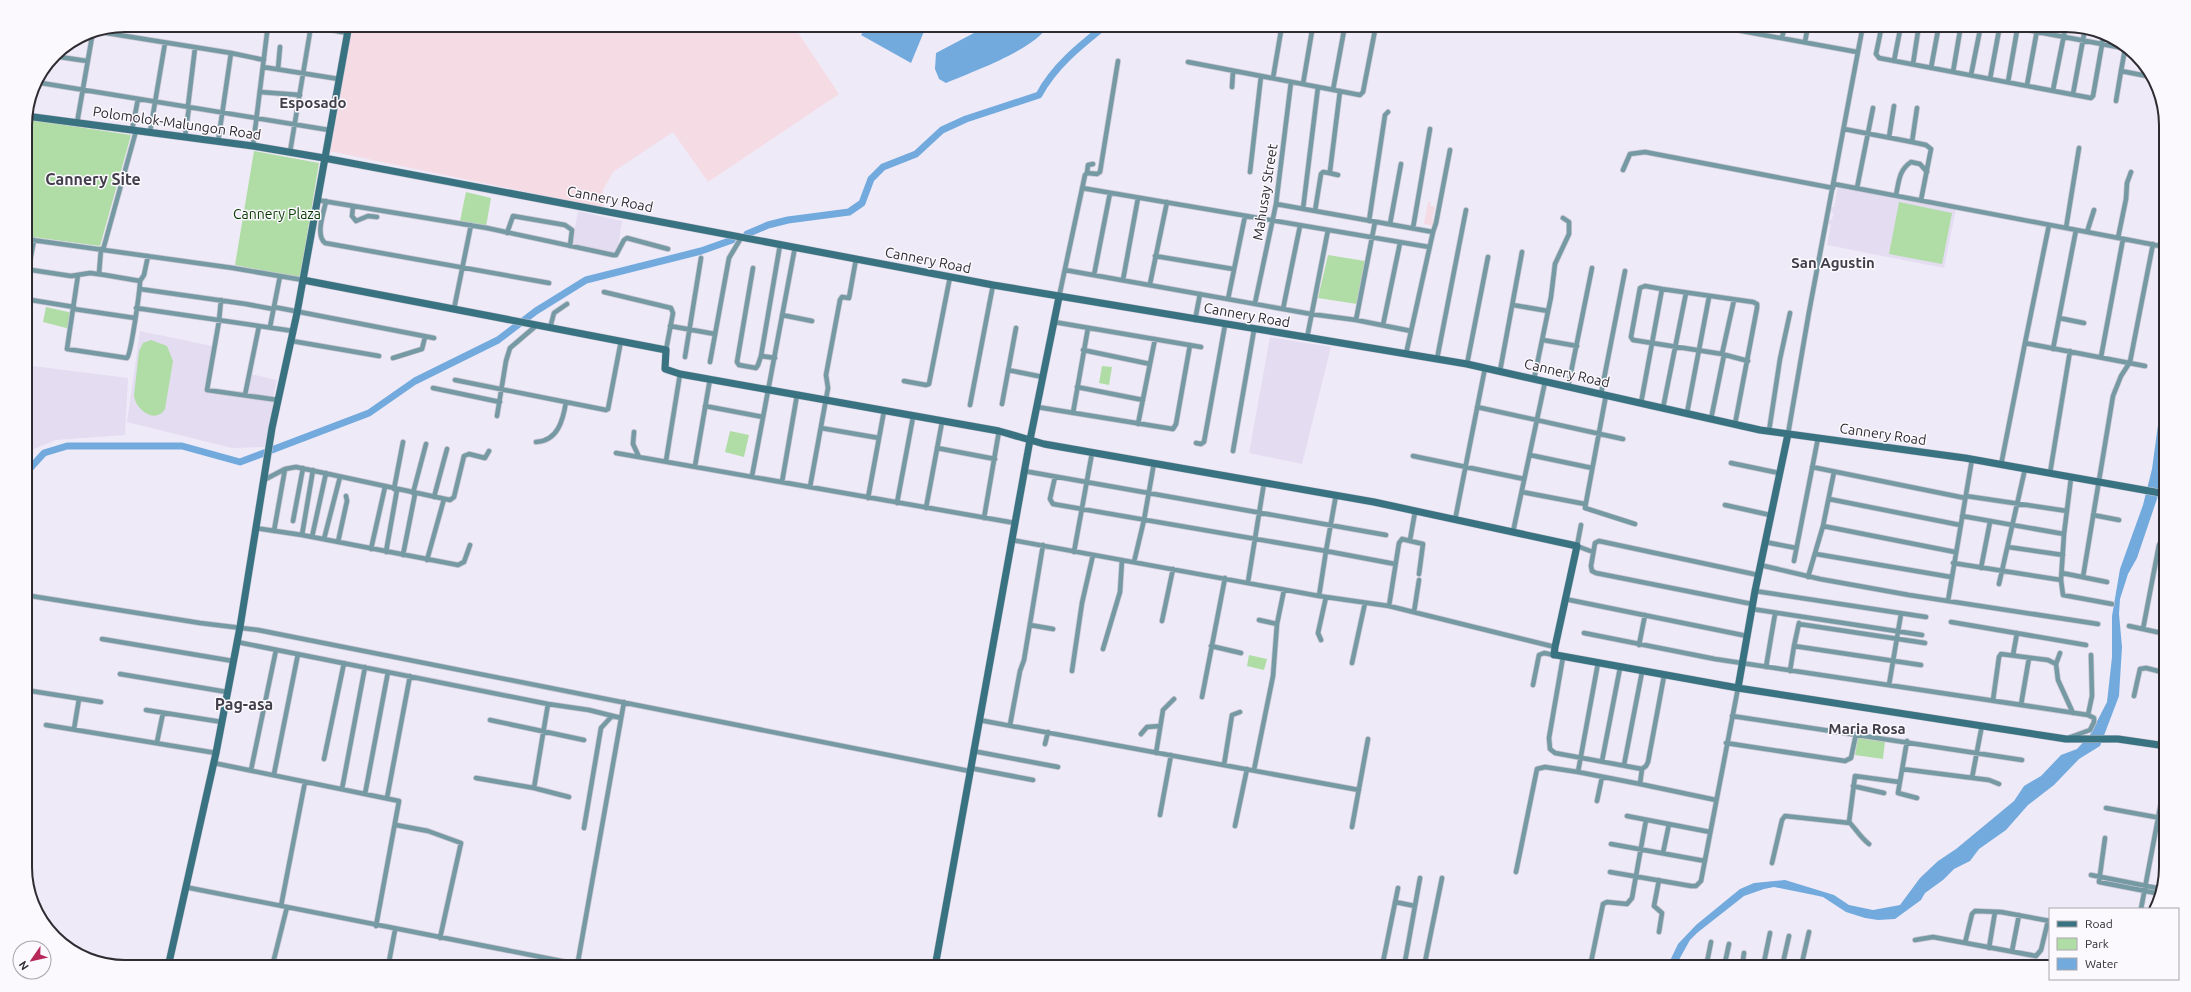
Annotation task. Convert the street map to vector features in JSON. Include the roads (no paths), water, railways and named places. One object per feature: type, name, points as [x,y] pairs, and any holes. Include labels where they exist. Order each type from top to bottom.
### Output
[{"type":"street","points":[[253,146],[267,32]]},
{"type":"street","points":[[290,152],[310,32]]},
{"type":"street","points":[[169,960],[214,763],[240,628],[268,455],[278,400],[294,331],[347,33],[342,32]]},
{"type":"street","points":[[1272,78],[1281,32]]},
{"type":"street","points":[[1303,84],[1312,32]]},
{"type":"street","points":[[1333,90],[1344,32]]},
{"type":"street","points":[[1188,62],[1333,90],[1362,94],[1375,32]]},
{"type":"street","points":[[1756,32],[1858,52]]},
{"type":"street","points":[[1782,38],[1783,32]]},
{"type":"street","points":[[1805,42],[1807,32]]},
{"type":"street","points":[[1610,872],[1659,880],[1677,885],[1696,886],[1703,876],[1726,743],[1738,688],[1760,565],[1788,434],[1862,32]]},
{"type":"street","points":[[1881,32],[1876,56],[1879,58],[2092,97],[2103,39]]},
{"type":"street","points":[[1894,61],[1900,32]]},
{"type":"street","points":[[1913,64],[1918,32]]},
{"type":"street","points":[[1931,68],[1938,32]]},
{"type":"street","points":[[1953,72],[1960,32]]},
{"type":"street","points":[[1971,75],[1979,32]]},
{"type":"street","points":[[1990,79],[2000,32]]},
{"type":"street","points":[[2008,82],[2017,32]]},
{"type":"street","points":[[2027,85],[2037,32],[2118,48]]},
{"type":"street","points":[[2054,90],[2065,32]]},
{"type":"street","points":[[109,34],[231,53],[264,60]]},
{"type":"street","points":[[2072,94],[2084,34]]},
{"type":"street","points":[[77,123],[92,38]]},
{"type":"street","points":[[150,132],[164,43]]},
{"type":"street","points":[[278,69],[280,47]]},
{"type":"street","points":[[185,137],[196,48]]},
{"type":"street","points":[[2116,101],[2124,52]]},
{"type":"street","points":[[218,142],[231,53]]},
{"type":"street","points":[[61,57],[87,61]]},
{"type":"street","points":[[1087,173],[1097,174],[1100,172],[1118,61]]},
{"type":"street","points":[[263,67],[339,79]]},
{"type":"street","points":[[1232,87],[1233,71]]},
{"type":"street","points":[[2121,71],[2145,76]]},
{"type":"street","points":[[1250,172],[1261,76]]},
{"type":"street","name":"Mahusay Street","points":[[1255,304],[1276,204],[1291,82]]},
{"type":"street","points":[[42,83],[329,130]]},
{"type":"street","points":[[1303,209],[1318,87]]},
{"type":"street","points":[[1329,173],[1340,91]]},
{"type":"street","points":[[260,92],[300,95]]},
{"type":"street","points":[[99,274],[102,250],[134,130],[138,99]]},
{"type":"street","points":[[1889,137],[1894,106]]},
{"type":"street","points":[[1857,188],[1872,108]]},
{"type":"street","points":[[1912,142],[1917,108]]},
{"type":"street","points":[[1369,221],[1385,115],[1388,112]]},
{"type":"street","name":"Polomolok-Malungon Road","points":[[32,117],[253,146],[324,158]]},
{"type":"street","points":[[1413,228],[1430,129]]},
{"type":"street","points":[[1844,129],[1926,145],[1931,149],[1921,200]]},
{"type":"street","points":[[2066,228],[2079,148]]},
{"type":"street","points":[[1406,354],[1429,247],[1436,223],[1450,150]]},
{"type":"street","points":[[1624,170],[1630,154],[1645,152],[1833,186],[1857,188],[1896,195],[2159,246]]},
{"type":"street","name":"Cannery Road","points":[[324,158],[1059,297],[1467,364],[1770,431],[1972,459],[2159,493]]},
{"type":"street","points":[[1896,195],[1901,172],[1907,165],[1911,162],[1918,163],[1926,172]]},
{"type":"street","points":[[936,960],[969,769],[1030,440],[1082,188],[1088,165],[1093,164]]},
{"type":"street","points":[[1390,224],[1401,164]]},
{"type":"street","points":[[1315,211],[1321,174],[1323,172],[1338,175]]},
{"type":"street","points":[[2118,238],[2126,199],[2127,183],[2131,172]]},
{"type":"street","points":[[1082,188],[1429,247]]},
{"type":"street","points":[[1094,275],[1110,193]]},
{"type":"street","points":[[1123,280],[1138,198]]},
{"type":"street","points":[[317,200],[471,225],[615,255],[624,240],[627,238],[668,249]]},
{"type":"street","points":[[326,202],[320,230],[325,243],[549,283]]},
{"type":"street","points":[[1150,284],[1167,202]]},
{"type":"street","points":[[1276,204],[1433,232]]},
{"type":"street","points":[[353,206],[352,216],[356,221],[368,216],[377,217]]},
{"type":"street","points":[[1437,359],[1466,210]]},
{"type":"street","points":[[2087,232],[2094,210]]},
{"type":"street","points":[[507,233],[513,216],[565,225],[572,230],[570,246]]},
{"type":"street","points":[[1228,299],[1244,216]]},
{"type":"street","points":[[1534,379],[1548,311],[1555,264],[1569,234],[1568,222],[1563,218]]},
{"type":"street","points":[[1356,320],[1375,222]]},
{"type":"street","points":[[454,308],[471,225]]},
{"type":"street","points":[[2001,465],[2049,225]]},
{"type":"street","points":[[1283,309],[1300,226]]},
{"type":"street","points":[[1307,338],[1328,230]]},
{"type":"street","points":[[2053,349],[2076,230]]},
{"type":"street","points":[[710,362],[730,258],[741,238]]},
{"type":"street","points":[[2101,357],[2123,239]]},
{"type":"street","points":[[32,248],[34,240],[280,276],[454,308],[666,350]]},
{"type":"street","points":[[1383,325],[1400,243]]},
{"type":"street","points":[[2083,577],[2113,396],[2121,376],[2130,362],[2153,244]]},
{"type":"street","points":[[753,268],[737,364],[756,368],[761,356],[780,245]]},
{"type":"street","points":[[752,476],[795,248]]},
{"type":"street","points":[[1500,371],[1514,305],[1522,252]]},
{"type":"street","points":[[78,275],[67,349],[127,358],[130,355],[140,281],[144,275],[148,256]]},
{"type":"street","points":[[1155,256],[1233,269]]},
{"type":"street","points":[[1467,364],[1488,257]]},
{"type":"street","points":[[685,357],[701,258]]},
{"type":"street","points":[[810,487],[828,388],[826,375],[840,300],[842,297],[848,298],[856,259]]},
{"type":"street","points":[[1568,387],[1592,268]]},
{"type":"street","points":[[32,270],[71,276],[99,274],[140,281]]},
{"type":"street","points":[[1065,270],[1311,314],[1356,320],[1411,331]]},
{"type":"street","points":[[1625,271],[1604,394],[1599,435],[1585,504],[1586,510],[1635,524]]},
{"type":"street","points":[[270,327],[280,276]]},
{"type":"street","points":[[904,382],[926,385],[929,384],[950,277]]},
{"type":"street","points":[[970,405],[993,285]]},
{"type":"street","points":[[1735,424],[1748,361],[1757,305],[1753,302],[1709,297],[1645,286],[1640,288],[1631,337],[1633,340],[1652,342],[1748,361]]},
{"type":"street","points":[[140,289],[348,320],[434,338]]},
{"type":"street","points":[[1641,403],[1662,289]]},
{"type":"street","points":[[604,292],[669,307],[673,313],[666,350],[665,370],[680,374],[999,432],[1092,453],[1336,494],[1576,546],[1593,552]]},
{"type":"street","points":[[1663,408],[1686,293]]},
{"type":"street","points":[[1195,320],[1200,294]]},
{"type":"street","points":[[1688,413],[1709,297]]},
{"type":"street","points":[[32,300],[135,318]]},
{"type":"street","points":[[221,300],[219,321],[207,390],[278,400]]},
{"type":"street","points":[[1711,419],[1722,355],[1734,300]]},
{"type":"street","points":[[550,328],[554,313],[567,304]]},
{"type":"street","points":[[1514,305],[1548,311]]},
{"type":"street","points":[[136,308],[294,331]]},
{"type":"street","points":[[1770,431],[1780,359],[1790,313]]},
{"type":"street","points":[[782,315],[812,321]]},
{"type":"street","points":[[2059,318],[2084,324]]},
{"type":"street","points":[[1054,322],[1202,347]]},
{"type":"street","points":[[497,416],[510,348],[537,325]]},
{"type":"street","points":[[1196,443],[1201,444],[1204,442],[1225,325]]},
{"type":"street","points":[[245,395],[259,326]]},
{"type":"street","points":[[670,326],[715,334]]},
{"type":"street","points":[[1002,404],[1016,328]]},
{"type":"street","points":[[1073,413],[1088,328]]},
{"type":"street","points":[[1233,451],[1254,330]]},
{"type":"street","points":[[393,358],[422,349],[425,336]]},
{"type":"street","points":[[1138,424],[1155,339]]},
{"type":"street","points":[[1542,340],[1576,346]]},
{"type":"street","points":[[292,341],[379,356]]},
{"type":"street","points":[[455,380],[502,391],[608,410],[621,341]]},
{"type":"street","points":[[2025,344],[2130,362],[2145,366]]},
{"type":"street","points":[[1037,407],[1170,430],[1175,427],[1190,345]]},
{"type":"street","points":[[1083,350],[1150,364]]},
{"type":"street","points":[[2050,473],[2070,352]]},
{"type":"street","points":[[761,356],[775,358]]},
{"type":"street","points":[[1455,520],[1485,368]]},
{"type":"street","points":[[1008,370],[1043,377]]},
{"type":"street","points":[[666,461],[680,374]]},
{"type":"street","points":[[694,466],[710,379]]},
{"type":"street","points":[[1513,532],[1545,382]]},
{"type":"street","points":[[1077,387],[1143,400]]},
{"type":"street","points":[[433,388],[500,402]]},
{"type":"street","points":[[782,482],[796,395]]},
{"type":"street","points":[[536,442],[544,441],[558,430],[563,418],[566,402]]},
{"type":"street","points":[[705,406],[763,417]]},
{"type":"street","points":[[1477,407],[1599,435],[1623,439]]},
{"type":"street","points":[[868,498],[884,411]]},
{"type":"street","points":[[897,503],[912,416]]},
{"type":"street","points":[[926,508],[942,422]]},
{"type":"street","points":[[821,428],[879,438]]},
{"type":"street","points":[[634,432],[633,444],[639,457]]},
{"type":"street","points":[[984,518],[999,432]]},
{"type":"street","points":[[1794,561],[1818,438]]},
{"type":"street","points":[[386,552],[403,442]]},
{"type":"street","points":[[403,555],[414,494],[426,444]]},
{"type":"street","points":[[937,448],[994,459]]},
{"type":"street","points":[[434,497],[447,449]]},
{"type":"street","points":[[264,480],[291,467],[303,468],[414,494],[450,500],[454,498],[464,456],[469,454],[485,458],[489,450]]},
{"type":"street","points":[[616,453],[1015,523]]},
{"type":"street","points":[[1074,552],[1092,453]]},
{"type":"street","points":[[1530,455],[1592,468]]},
{"type":"street","points":[[1413,456],[1524,479]]},
{"type":"street","points":[[1948,601],[1953,563],[1972,459]]},
{"type":"street","points":[[1134,562],[1144,520],[1154,463]]},
{"type":"street","points":[[1731,463],[1779,473]]},
{"type":"street","points":[[1812,467],[1965,497],[2067,511]]},
{"type":"street","points":[[293,521],[303,468]]},
{"type":"street","points":[[274,531],[285,469]]},
{"type":"street","points":[[1999,584],[2025,469]]},
{"type":"street","points":[[302,535],[313,470]]},
{"type":"street","points":[[1024,471],[1386,535]]},
{"type":"street","points":[[1808,577],[1823,526],[1834,472]]},
{"type":"street","points":[[312,537],[326,473]]},
{"type":"street","points":[[324,540],[340,476]]},
{"type":"street","points":[[1055,477],[1050,499],[1052,503],[1395,564]]},
{"type":"street","points":[[2071,478],[2064,534],[2061,580],[2063,595],[2112,604]]},
{"type":"street","points":[[1248,582],[1264,483]]},
{"type":"street","points":[[371,549],[384,487]]},
{"type":"street","points":[[1522,492],[1585,504]]},
{"type":"street","points":[[1319,596],[1336,494]]},
{"type":"street","points":[[338,542],[347,501],[346,496]]},
{"type":"street","points":[[427,560],[444,499]]},
{"type":"street","points":[[1829,499],[1960,525]]},
{"type":"street","points":[[1724,505],[1770,516]]},
{"type":"street","points":[[1410,540],[1415,512]]},
{"type":"street","points":[[2093,515],[2119,520]]},
{"type":"street","points":[[1962,516],[2064,534]]},
{"type":"street","points":[[1981,568],[1990,522]]},
{"type":"street","points":[[1554,655],[1580,525]]},
{"type":"street","points":[[1823,526],[1956,552]]},
{"type":"street","points":[[255,528],[302,535],[427,560],[461,564],[466,558],[470,546]]},
{"type":"street","points":[[1389,606],[1399,543],[1405,539],[1421,542],[1424,546],[1419,574]]},
{"type":"street","points":[[1012,540],[1248,582],[1284,590],[1389,606],[1469,627],[1555,646]]},
{"type":"street","points":[[1758,575],[1599,541],[1596,542],[1593,552],[1591,569],[1596,573],[1752,607],[1775,614],[1896,630],[1922,635]]},
{"type":"street","points":[[1765,542],[1796,548]]},
{"type":"street","points":[[2143,629],[2159,545]]},
{"type":"street","points":[[1010,725],[1044,546]]},
{"type":"street","points":[[2008,547],[2063,555]]},
{"type":"street","points":[[1816,554],[1951,577]]},
{"type":"street","points":[[1072,671],[1082,602],[1092,555]]},
{"type":"street","points":[[1103,649],[1120,592],[1122,560]]},
{"type":"street","points":[[1953,563],[2061,580]]},
{"type":"street","points":[[1760,565],[1808,577],[1948,601],[2098,624]]},
{"type":"street","points":[[1162,621],[1172,569]]},
{"type":"street","points":[[2062,573],[2107,582]]},
{"type":"street","points":[[1202,697],[1225,578]]},
{"type":"street","points":[[1414,612],[1419,580]]},
{"type":"street","points":[[1254,770],[1273,676],[1277,624],[1284,590]]},
{"type":"street","points":[[1755,591],[1926,617]]},
{"type":"street","points":[[32,597],[240,628],[969,769],[1033,780]]},
{"type":"street","points":[[1321,640],[1318,633],[1326,597]]},
{"type":"street","points":[[1565,599],[1747,636]]},
{"type":"street","points":[[1352,664],[1365,603]]},
{"type":"street","points":[[1766,667],[1775,614]]},
{"type":"street","points":[[1889,685],[1896,630],[1901,614]]},
{"type":"street","points":[[1639,645],[1645,615]]},
{"type":"street","points":[[1790,671],[1799,617]]},
{"type":"street","points":[[1259,620],[1277,624]]},
{"type":"street","points":[[1951,622],[2086,645]]},
{"type":"street","points":[[1799,624],[1896,637],[1925,643]]},
{"type":"street","points":[[1030,626],[1053,629]]},
{"type":"street","points":[[2129,626],[2159,632]]},
{"type":"street","points":[[1584,633],[1639,645],[1790,671],[2088,715],[2094,720],[2090,730],[2066,739]]},
{"type":"street","points":[[2013,655],[2017,633]]},
{"type":"street","points":[[102,639],[233,661]]},
{"type":"street","points":[[237,642],[548,704],[589,710],[621,718]]},
{"type":"street","points":[[1211,646],[1241,653]]},
{"type":"street","points":[[1794,646],[1921,665]]},
{"type":"street","points":[[251,770],[276,650]]},
{"type":"street","points":[[1533,685],[1539,655],[1544,653],[1664,676],[2066,739],[2118,739],[2159,745]]},
{"type":"street","points":[[2060,653],[2056,664],[2058,680],[2070,702],[2073,713]]},
{"type":"street","points":[[274,774],[298,654]]},
{"type":"street","points":[[1993,700],[1999,657],[2001,654],[2056,664]]},
{"type":"street","points":[[2088,715],[2092,696],[2091,655]]},
{"type":"street","points":[[1563,657],[1549,742],[1550,749],[1555,753],[1642,769]]},
{"type":"street","points":[[2022,705],[2029,658]]},
{"type":"street","points":[[324,759],[344,663]]},
{"type":"street","points":[[1578,772],[1598,663]]},
{"type":"street","points":[[342,789],[365,667]]},
{"type":"street","points":[[1602,761],[1620,668]]},
{"type":"street","points":[[2134,696],[2140,669],[2146,668],[2159,671]]},
{"type":"street","points":[[365,794],[388,672]]},
{"type":"street","points":[[1624,765],[1642,672]]},
{"type":"street","points":[[120,674],[227,692]]},
{"type":"street","points":[[387,798],[410,676]]},
{"type":"street","points":[[1640,784],[1642,769],[1648,762],[1664,676]]},
{"type":"street","points":[[32,691],[101,702]]},
{"type":"street","points":[[74,729],[79,699]]},
{"type":"street","points":[[1156,753],[1163,710],[1174,699]]},
{"type":"street","points":[[578,960],[624,702]]},
{"type":"street","points":[[534,788],[548,704]]},
{"type":"street","points":[[146,710],[163,714],[222,722]]},
{"type":"street","points":[[1224,765],[1232,715],[1240,712]]},
{"type":"street","points":[[157,742],[163,714]]},
{"type":"street","points":[[584,828],[601,728],[612,716]]},
{"type":"street","points":[[1732,716],[1907,741],[2022,760]]},
{"type":"street","points":[[490,720],[584,740]]},
{"type":"street","points":[[979,720],[1359,790]]},
{"type":"street","points":[[46,725],[216,752]]},
{"type":"street","points":[[1972,778],[1982,725]]},
{"type":"street","points":[[1141,734],[1147,727],[1160,726]]},
{"type":"street","points":[[1045,744],[1048,732]]},
{"type":"street","points":[[1726,743],[1845,761],[1851,758],[1856,734]]},
{"type":"street","points":[[1352,827],[1368,739]]},
{"type":"street","points":[[1907,741],[1898,790],[1900,794],[1917,798]]},
{"type":"street","points":[[973,751],[1058,767]]},
{"type":"street","points":[[1160,815],[1170,755]]},
{"type":"street","points":[[214,763],[274,774],[400,802],[376,926]]},
{"type":"street","points":[[1516,872],[1537,769],[1545,767],[1578,772],[1716,800]]},
{"type":"street","points":[[1235,826],[1246,769]]},
{"type":"street","points":[[1902,769],[1989,780],[1999,784]]},
{"type":"street","points":[[1850,823],[1849,819],[1853,786],[1856,775],[1899,782]]},
{"type":"street","points":[[1597,801],[1602,777]]},
{"type":"street","points":[[476,778],[534,788],[569,797]]},
{"type":"street","points":[[280,906],[305,782]]},
{"type":"street","points":[[1853,786],[1884,793]]},
{"type":"street","points":[[2106,808],[2158,817]]},
{"type":"street","points":[[2141,908],[2159,812]]},
{"type":"street","points":[[1627,816],[1710,832]]},
{"type":"street","points":[[1772,863],[1782,820],[1785,816],[1850,823],[1856,827],[1860,838],[1869,844]]},
{"type":"street","points":[[1591,960],[1603,904],[1607,902],[1623,904],[1629,903],[1632,898],[1646,820]]},
{"type":"street","points":[[1663,853],[1669,824]]},
{"type":"street","points":[[396,825],[428,831],[461,843],[440,938]]},
{"type":"street","points":[[2105,838],[2098,876],[2100,882],[2145,889],[2155,892]]},
{"type":"street","points":[[1611,844],[1705,861]]},
{"type":"street","points":[[2091,875],[2098,876]]},
{"type":"street","points":[[1405,960],[1420,878]]},
{"type":"street","points":[[1425,960],[1442,878]]},
{"type":"street","points":[[1659,880],[1654,906],[1662,913],[1659,932]]},
{"type":"street","points":[[185,887],[548,960]]},
{"type":"street","points":[[1383,960],[1398,888]]},
{"type":"street","points":[[2145,889],[2156,889]]},
{"type":"street","points":[[1395,902],[1414,906]]},
{"type":"street","points":[[274,960],[287,907]]},
{"type":"street","points":[[1915,940],[1933,937],[1990,948],[2038,956],[2049,921],[1995,912],[1974,912],[1965,943]]},
{"type":"street","points":[[1990,948],[1995,912]]},
{"type":"street","points":[[2012,951],[2019,915]]},
{"type":"street","points":[[389,960],[395,930]]},
{"type":"street","points":[[1803,960],[1809,932]]},
{"type":"street","points":[[1764,960],[1770,933]]},
{"type":"street","points":[[1784,960],[1789,936]]},
{"type":"street","points":[[1707,960],[1711,942]]},
{"type":"street","points":[[1726,960],[1729,944]]},
{"type":"street","points":[[1743,960],[1744,953]]},
{"type":"water","points":[[863,32],[924,32],[911,63],[861,35]]},
{"type":"water","points":[[976,32],[1043,32],[1031,43],[1002,59],[946,83],[939,79],[935,69],[936,53]]},
{"type":"water","points":[[2159,421],[2159,493],[2137,558],[2128,574],[2120,599],[2119,614],[2122,647],[2119,696],[2100,746],[2079,759],[2054,785],[2028,805],[2006,830],[1979,849],[1970,861],[1954,869],[1943,880],[1925,893],[1921,900],[1895,919],[1878,920],[1865,918],[1846,912],[1823,897],[1774,887],[1744,896],[1697,933],[1690,940],[1679,960],[1670,960],[1678,944],[1696,925],[1740,889],[1754,883],[1785,880],[1834,895],[1849,905],[1873,910],[1900,905],[1920,878],[1938,861],[1956,849],[2014,801],[2024,786],[2041,776],[2061,755],[2077,749],[2090,735],[2107,702],[2112,657],[2112,616],[2120,569],[2143,505],[2152,469]]},
{"type":"waterway","points":[[747,234],[768,225],[788,220],[849,212],[862,203],[871,179],[883,167],[916,154],[942,130],[966,119],[1039,95],[1045,84],[1060,65],[1097,32]]},
{"type":"waterway","points":[[32,466],[44,453],[67,446],[182,446],[240,462],[369,413],[415,381],[498,340],[536,311],[586,280],[701,251],[732,240]]},
{"type":"district","name":"Esposado","points":[[313,102]]},
{"type":"district","name":"Cannery Site","points":[[93,179]]},
{"type":"district","name":"San Agustin","points":[[1833,262]]},
{"type":"district","name":"Pag-asa","points":[[244,704]]},
{"type":"district","name":"Maria Rosa","points":[[1867,728]]},
{"type":"park label","name":"Cannery Plaza","points":[[277,214]]}]
